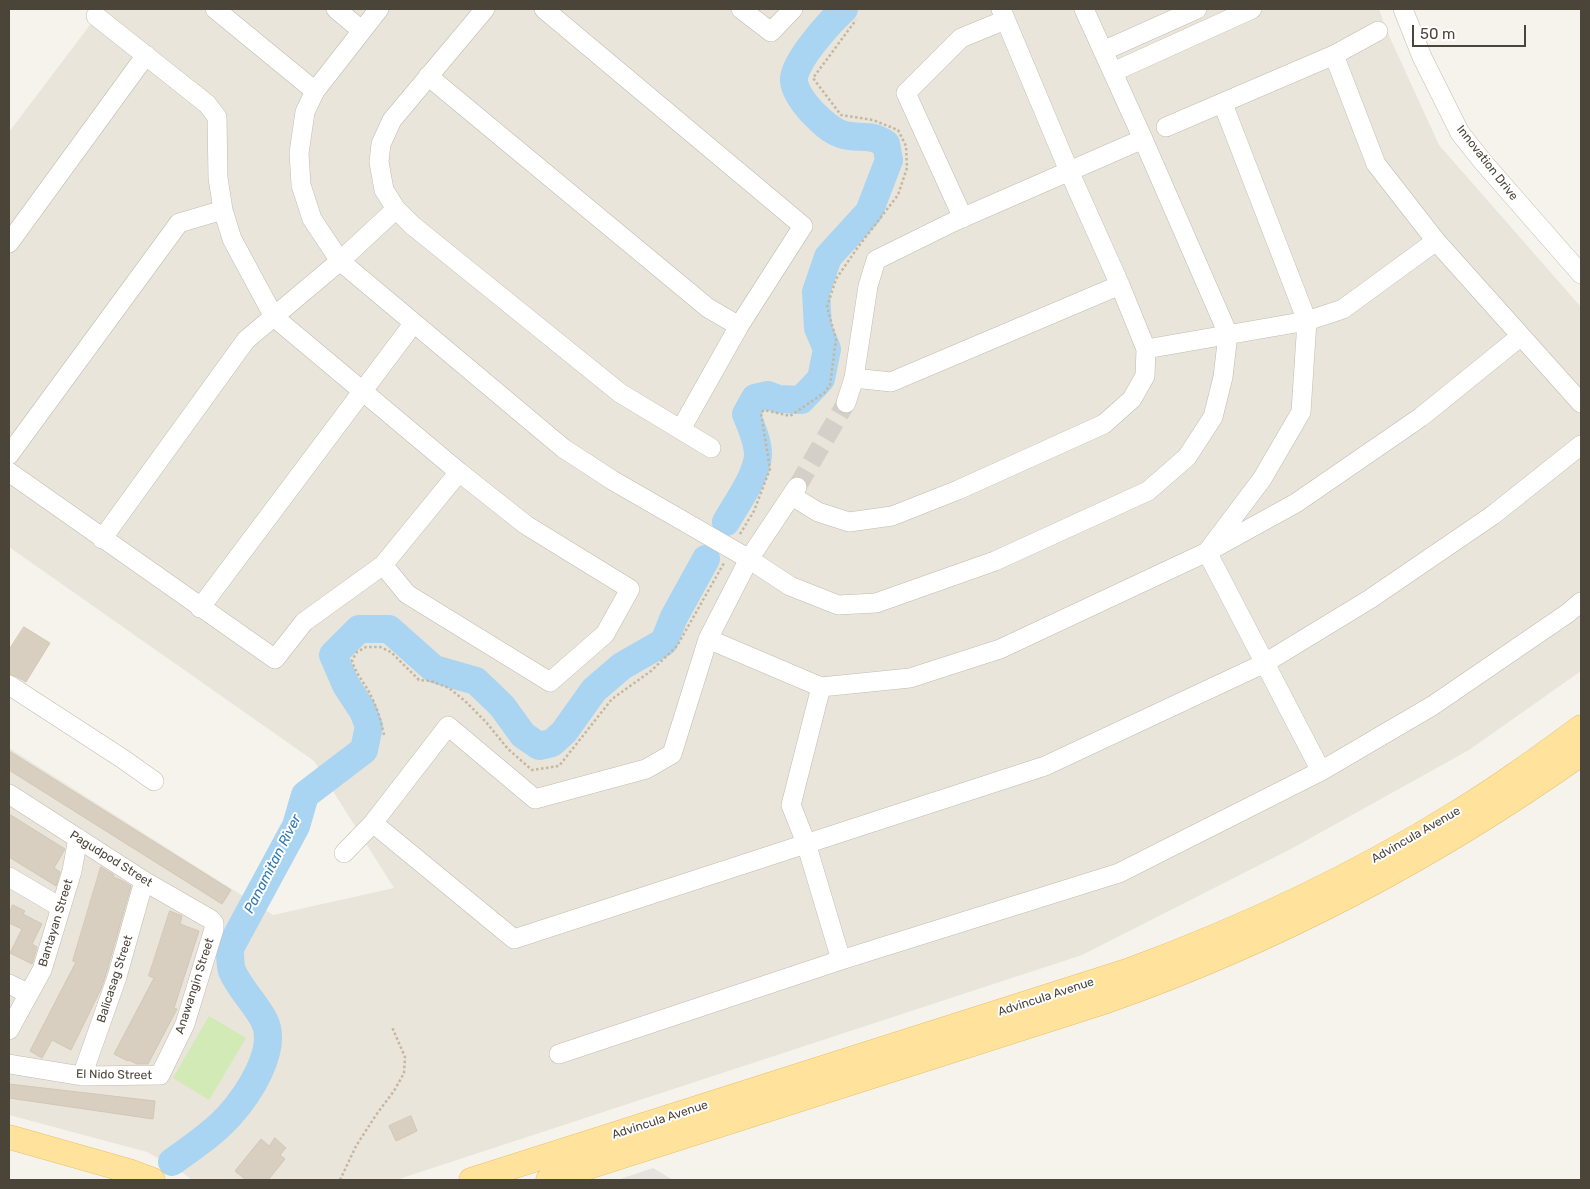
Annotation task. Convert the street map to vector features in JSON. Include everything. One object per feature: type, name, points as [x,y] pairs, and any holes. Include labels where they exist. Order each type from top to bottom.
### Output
[{"type":"main road","name":"Advincula Avenue","points":[[548,1180],[656,1133],[1127,971],[1210,938],[1339,878],[1422,833],[1490,792],[1581,727]]},
{"type":"main road","name":"Advincula Avenue","points":[[471,1180],[656,1133],[1107,1001],[1209,963],[1286,928],[1417,860],[1512,802],[1581,754]]},
{"type":"main road","points":[[9,1137],[129,1171],[153,1180]]},
{"type":"street","points":[[215,9],[315,91]]},
{"type":"street","points":[[336,9],[362,30]]},
{"type":"street","points":[[379,9],[315,91],[304,112],[300,153],[301,185],[312,219],[340,261],[563,448],[612,480],[749,559],[790,586],[838,605],[876,604],[995,561],[1148,491],[1187,457],[1212,417],[1223,376],[1228,334],[1084,9]]},
{"type":"street","points":[[485,9],[392,120],[381,144],[379,162],[384,190],[396,209],[412,225],[620,393],[711,448]]},
{"type":"street","points":[[544,9],[803,226],[739,326],[681,429]]},
{"type":"street","points":[[741,9],[771,32],[793,9]]},
{"type":"street","points":[[1103,51],[1197,9]]},
{"type":"street","points":[[1113,72],[1252,9]]},
{"type":"street","name":"Innovation Drive","points":[[1403,9],[1422,56],[1460,133],[1581,274]]},
{"type":"street","points":[[344,853],[372,823],[448,726],[535,799],[646,770],[672,754],[708,639],[749,559],[794,492],[818,512],[849,522],[892,516],[958,490],[1104,424],[1132,399],[1145,376],[1146,349],[1120,285],[1068,171],[1003,14],[961,38],[906,93],[963,218]]},
{"type":"street","points":[[96,16],[207,104],[217,117],[218,178],[223,210],[232,239],[274,317],[459,472],[526,525],[630,589],[605,634],[550,682],[407,594],[383,565]]},
{"type":"street","points":[[1166,127],[1334,55],[1378,31]]},
{"type":"street","points":[[9,243],[146,55]]},
{"type":"street","points":[[1334,55],[1376,164],[1436,241],[1581,403]]},
{"type":"street","points":[[428,76],[708,308],[739,326]]},
{"type":"street","points":[[1207,552],[1262,480],[1302,412],[1307,321],[1223,104]]},
{"type":"street","points":[[846,403],[854,378],[868,286],[876,260],[963,218],[1143,139]]},
{"type":"street","points":[[102,539],[246,340],[340,261],[396,209]]},
{"type":"street","points":[[9,455],[179,223],[223,210]]},
{"type":"street","points":[[1146,349],[1307,321],[1343,309],[1436,241]]},
{"type":"street","points":[[854,378],[891,382],[1120,285]]},
{"type":"street","points":[[200,608],[413,324]]},
{"type":"street","points":[[708,639],[821,687],[910,678],[1000,649],[1207,552],[1296,504],[1421,417],[1521,336]]},
{"type":"street","points":[[372,823],[514,939],[1045,766],[1265,663],[1370,599],[1493,515],[1581,446]]},
{"type":"street","points":[[9,472],[275,659],[304,622],[383,565],[459,472]]},
{"type":"street","points":[[1207,552],[1321,771]]},
{"type":"street","points":[[559,1054],[841,960],[1119,873],[1321,771],[1432,706],[1568,613],[1581,602]]},
{"type":"street","points":[[9,685],[154,781]]},
{"type":"street","points":[[821,687],[791,805],[806,843],[841,960]]},
{"type":"street","name":"Pagudpod Street","points":[[9,794],[144,881],[214,923]]},
{"type":"street","name":"Bantayan Street","points":[[9,1030],[42,970],[72,871],[78,838]]},
{"type":"street","points":[[9,877],[60,907]]},
{"type":"street","name":"Balicasag Street","points":[[82,1076],[117,977],[144,881]]},
{"type":"street","name":"Anawangin Street","points":[[160,1075],[185,1024],[214,929],[214,923]]},
{"type":"street","points":[[9,984],[29,994]]},
{"type":"street","name":"El Nido Street","points":[[9,1064],[82,1076],[160,1075]]},
{"type":"path","points":[[384,736],[380,716],[372,698],[354,669],[352,660],[357,652],[366,647],[380,648],[391,652],[419,680],[431,681],[449,688],[486,722],[508,749],[532,770],[559,766],[612,699],[651,671],[677,646],[754,511],[770,469],[761,413],[764,410],[790,416],[824,393],[830,385],[836,340],[827,307],[836,279],[898,195],[907,168],[906,146],[898,130],[873,120],[841,115],[813,78],[856,20]]},
{"type":"path","points":[[340,1180],[356,1146],[394,1091],[404,1073],[405,1057],[392,1027]]},
{"type":"shaded area","points":[[102,9],[1379,9],[1386,29],[1439,145],[1581,307],[1581,671],[1469,750],[1289,850],[1082,955],[396,1180],[192,1180],[179,1170],[147,1152],[9,1115],[9,748],[273,915],[394,888],[314,761],[9,547],[9,132]]},
{"type":"shaded area","points":[[653,1168],[673,1180],[617,1180]]},
{"type":"green space","points":[[209,1016],[246,1038],[209,1100],[173,1078]]},
{"type":"building","points":[[24,627],[50,643],[26,682],[9,674],[9,650]]},
{"type":"building","points":[[9,751],[231,890],[222,904],[9,770]]},
{"type":"building","points":[[9,814],[65,849],[54,868],[60,872],[56,886],[9,857]]},
{"type":"building","points":[[101,867],[114,875],[113,877],[131,886],[106,974],[101,989],[71,1050],[52,1040],[42,1058],[30,1051],[76,962],[73,961]]},
{"type":"building","points":[[13,905],[25,911],[23,914],[42,924],[32,944],[37,947],[32,964],[10,953],[22,929],[9,923],[9,914]]},
{"type":"building","points":[[170,911],[182,916],[180,924],[199,931],[174,1008],[177,1009],[148,1064],[137,1064],[114,1054],[154,978],[149,976]]},
{"type":"building","points":[[9,1084],[155,1101],[153,1119],[9,1098]]},
{"type":"building","points":[[411,1116],[417,1131],[396,1141],[389,1126]]},
{"type":"building","points":[[275,1138],[286,1148],[280,1155],[285,1159],[268,1180],[246,1180],[235,1171],[261,1139],[269,1146]]},
{"type":"waterway","name":"Panamitan River","points":[[726,522],[750,481],[757,463],[757,444],[746,414],[755,398],[768,395],[778,399],[801,400],[821,379],[827,349],[818,328],[816,292],[828,257],[869,212],[889,160],[886,144],[880,140],[869,137],[847,136],[825,124],[811,111],[798,93],[795,85],[795,73],[806,53],[822,32],[844,9]]},
{"type":"waterway","name":"Panamitan River","points":[[172,1162],[223,1123],[245,1096],[259,1071],[265,1058],[268,1032],[264,1020],[232,971],[230,948],[296,826],[305,795],[364,750],[369,726],[363,711],[346,685],[333,655],[359,629],[389,629],[434,669],[476,681],[502,706],[523,735],[539,746],[552,743],[564,732],[594,690],[622,666],[664,642],[674,617],[706,559]]},
{"type":"tunnel","points":[[797,487],[846,403]]}]
